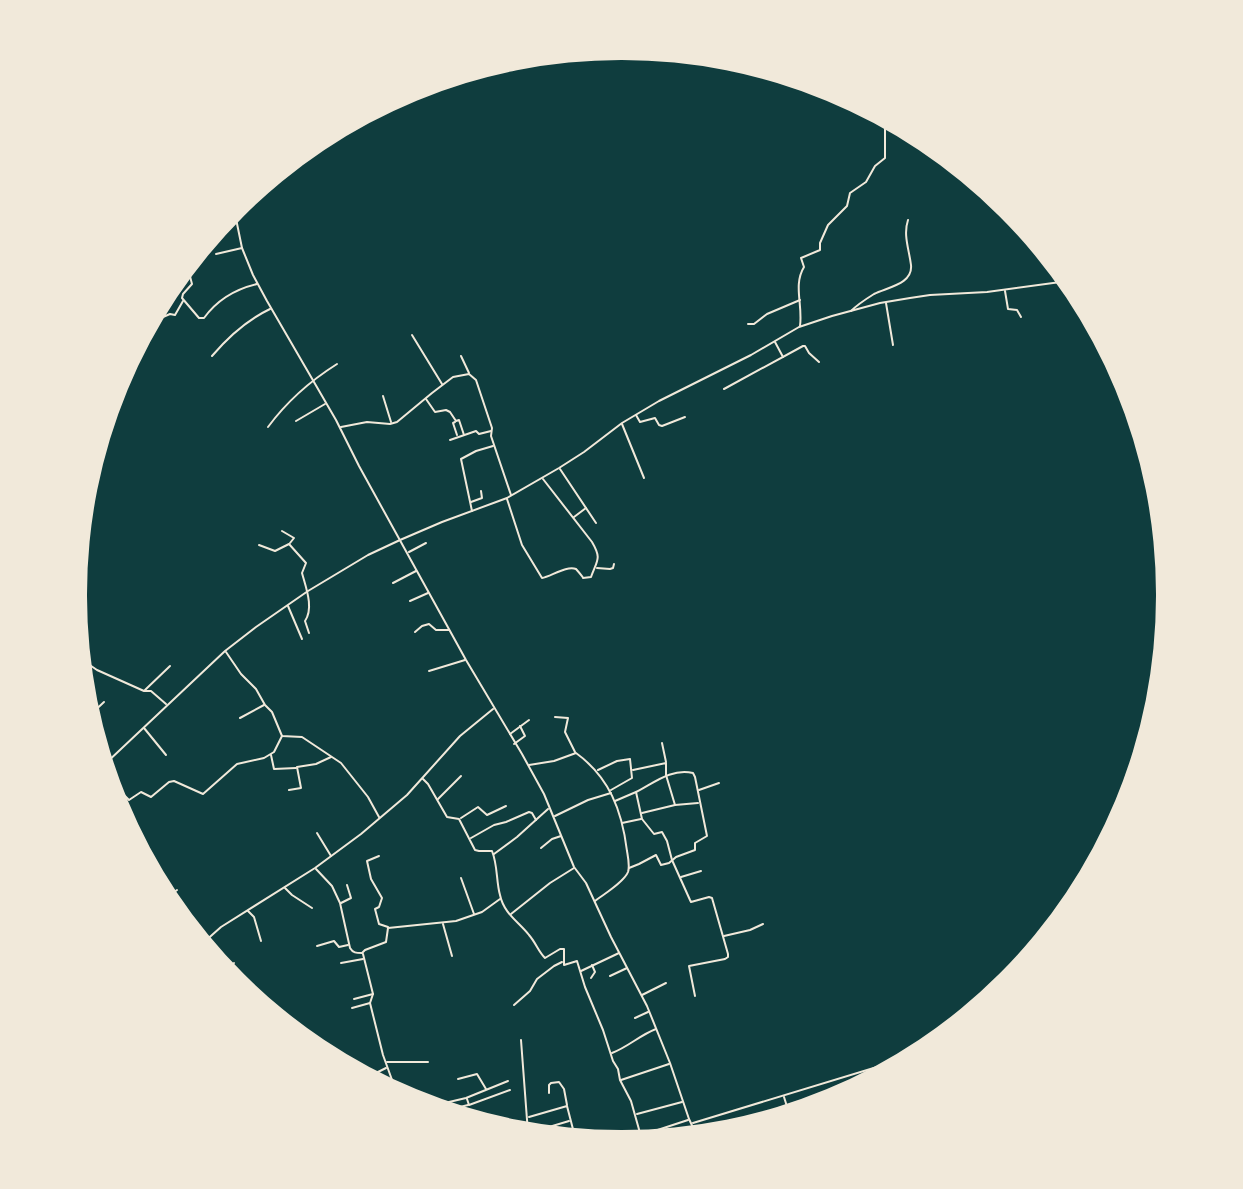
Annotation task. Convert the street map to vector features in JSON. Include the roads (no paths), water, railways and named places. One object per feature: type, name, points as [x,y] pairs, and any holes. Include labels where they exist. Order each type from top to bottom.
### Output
[{"type":"street","points":[[800,327],[802,315],[797,285],[804,268],[801,258],[820,250],[820,243],[828,225],[847,206],[849,195],[866,182],[874,166],[885,158],[885,129]]},
{"type":"street","points":[[850,311],[871,296],[909,276],[911,265],[906,235],[908,220]]},
{"type":"street","points":[[237,223],[242,248],[258,284],[340,427],[466,660],[528,765],[575,867],[586,883],[649,1011],[691,1123],[863,1071]]},
{"type":"street","points":[[216,254],[242,248]]},
{"type":"street","points":[[165,316],[175,315],[183,301],[182,296],[191,286],[191,278]]},
{"type":"street","points":[[112,757],[225,651],[308,591],[368,555],[400,540],[507,498],[584,452],[636,414],[800,327],[885,302],[1056,283]]},
{"type":"street","points":[[183,301],[198,317],[204,318],[215,304],[242,289],[258,284]]},
{"type":"street","points":[[1005,290],[1008,309],[1017,310],[1021,317]]},
{"type":"street","points":[[748,324],[754,324],[767,314],[800,300]]},
{"type":"street","points":[[885,302],[893,345]]},
{"type":"street","points":[[212,356],[250,319],[271,308]]},
{"type":"street","points":[[412,335],[442,385]]},
{"type":"street","points":[[775,342],[784,358]]},
{"type":"street","points":[[724,389],[804,346],[819,362]]},
{"type":"street","points":[[461,356],[469,374],[476,380],[492,430],[491,436],[512,495]]},
{"type":"street","points":[[268,427],[285,405],[312,380],[337,364]]},
{"type":"street","points":[[340,427],[366,422],[392,424],[442,385],[456,376],[469,374]]},
{"type":"street","points":[[383,396],[392,424]]},
{"type":"street","points":[[426,398],[435,411],[444,409],[456,421],[459,420],[464,435]]},
{"type":"street","points":[[296,421],[326,404]]},
{"type":"street","points":[[636,414],[640,422],[655,418],[662,426],[685,417]]},
{"type":"street","points":[[456,421],[453,423],[457,437]]},
{"type":"street","points":[[622,423],[644,478]]},
{"type":"street","points":[[450,440],[476,431],[479,434],[492,430]]},
{"type":"street","points":[[472,511],[461,460],[494,445]]},
{"type":"street","points":[[559,468],[596,523]]},
{"type":"street","points":[[507,498],[523,545],[542,578],[574,569],[583,578],[590,577],[596,568],[597,551],[542,478]]},
{"type":"street","points":[[470,502],[482,498],[481,491]]},
{"type":"street","points":[[573,517],[587,507]]},
{"type":"street","points":[[259,545],[277,551],[289,544],[294,538],[282,531]]},
{"type":"street","points":[[408,553],[426,543]]},
{"type":"street","points":[[289,544],[306,563],[302,573],[308,591],[309,616],[305,621],[309,633]]},
{"type":"street","points":[[596,568],[610,569],[614,564]]},
{"type":"street","points":[[393,583],[417,571]]},
{"type":"street","points":[[410,601],[429,593]]},
{"type":"street","points":[[287,605],[302,639]]},
{"type":"street","points":[[415,632],[429,624],[436,630],[450,630]]},
{"type":"street","points":[[127,799],[142,792],[151,797],[174,781],[203,794],[237,764],[264,758],[276,750],[282,736],[274,716],[225,651]]},
{"type":"street","points":[[429,671],[466,660]]},
{"type":"street","points":[[91,666],[144,691],[150,691],[167,705]]},
{"type":"street","points":[[144,691],[170,666]]},
{"type":"street","points":[[99,707],[104,702]]},
{"type":"street","points":[[240,718],[265,705]]},
{"type":"street","points":[[211,937],[315,868],[380,818],[408,795],[460,736],[494,708]]},
{"type":"street","points":[[555,717],[568,718],[565,732],[576,753],[597,771],[611,792],[622,824],[629,867],[627,874],[594,901]]},
{"type":"street","points":[[510,734],[528,720]]},
{"type":"street","points":[[514,744],[525,736],[520,726]]},
{"type":"street","points":[[144,727],[166,755]]},
{"type":"street","points":[[282,736],[302,737],[343,765],[368,797],[380,818]]},
{"type":"street","points":[[662,743],[666,757],[666,775],[675,805]]},
{"type":"street","points":[[528,765],[554,761],[576,753]]},
{"type":"street","points":[[271,754],[274,769],[318,764],[331,757]]},
{"type":"street","points":[[553,817],[611,792],[621,783],[631,780],[631,761],[617,761],[597,771]]},
{"type":"street","points":[[632,770],[666,763]]},
{"type":"street","points":[[289,790],[301,788],[297,767]]},
{"type":"street","points":[[615,801],[666,775],[691,772],[695,775],[707,836],[695,843],[695,850],[661,865],[656,855],[629,867]]},
{"type":"street","points":[[437,800],[461,776]]},
{"type":"street","points":[[423,779],[447,817],[459,819],[478,807],[487,815],[506,806]]},
{"type":"street","points":[[698,791],[719,783]]},
{"type":"street","points":[[636,792],[642,818],[654,834],[662,832],[691,902],[712,898],[723,936],[727,958],[689,965],[695,996]]},
{"type":"street","points":[[641,813],[675,805],[700,803]]},
{"type":"street","points":[[494,854],[549,808]]},
{"type":"street","points":[[470,839],[494,824],[529,812],[536,820]]},
{"type":"street","points":[[622,824],[642,818]]},
{"type":"street","points":[[459,819],[477,851],[490,850],[494,854],[500,899],[509,915],[530,936],[545,958],[560,948],[565,950],[563,962]]},
{"type":"street","points":[[317,833],[331,856]]},
{"type":"street","points":[[541,848],[561,836]]},
{"type":"street","points":[[379,856],[367,860],[371,879],[382,898],[375,909],[377,918],[379,924],[388,928],[456,921],[486,909],[500,899]]},
{"type":"street","points":[[509,915],[575,867]]},
{"type":"street","points":[[315,868],[332,886],[340,903],[352,952],[362,953],[386,942],[388,928]]},
{"type":"street","points":[[680,878],[701,871]]},
{"type":"street","points":[[461,878],[474,915]]},
{"type":"street","points":[[340,903],[351,898],[348,885]]},
{"type":"street","points":[[284,887],[312,908]]},
{"type":"street","points":[[248,910],[254,917],[261,942]]},
{"type":"street","points":[[443,922],[452,956]]},
{"type":"street","points":[[723,936],[763,924]]},
{"type":"street","points":[[317,946],[334,941],[339,947],[349,945]]},
{"type":"street","points":[[362,953],[373,994],[370,1003],[391,1077]]},
{"type":"street","points":[[580,972],[619,953]]},
{"type":"street","points":[[341,963],[364,959]]},
{"type":"street","points":[[563,962],[565,966],[577,961],[620,1080],[632,1101],[639,1129]]},
{"type":"street","points":[[514,1005],[530,991],[537,979],[563,962]]},
{"type":"street","points":[[591,978],[595,972],[592,965]]},
{"type":"street","points":[[610,976],[628,968]]},
{"type":"street","points":[[641,995],[666,983]]},
{"type":"street","points":[[354,999],[373,994]]},
{"type":"street","points":[[352,1008],[370,1003]]},
{"type":"street","points":[[635,1018],[649,1011]]},
{"type":"street","points":[[611,1054],[656,1029]]},
{"type":"street","points":[[521,1040],[528,1121]]},
{"type":"street","points":[[386,1062],[428,1062]]},
{"type":"street","points":[[620,1080],[670,1063]]},
{"type":"street","points":[[379,1071],[387,1067]]},
{"type":"street","points":[[458,1079],[477,1074],[487,1089]]},
{"type":"street","points":[[451,1101],[508,1081]]},
{"type":"street","points":[[549,1093],[549,1085],[559,1082],[564,1089],[572,1127]]},
{"type":"street","points":[[466,1106],[510,1090]]},
{"type":"street","points":[[783,1096],[786,1103]]},
{"type":"street","points":[[466,1098],[469,1105]]},
{"type":"street","points":[[636,1115],[683,1101]]},
{"type":"street","points":[[528,1117],[567,1106]]},
{"type":"street","points":[[664,1127],[689,1119]]},
{"type":"street","points":[[555,1125],[570,1121]]}]
